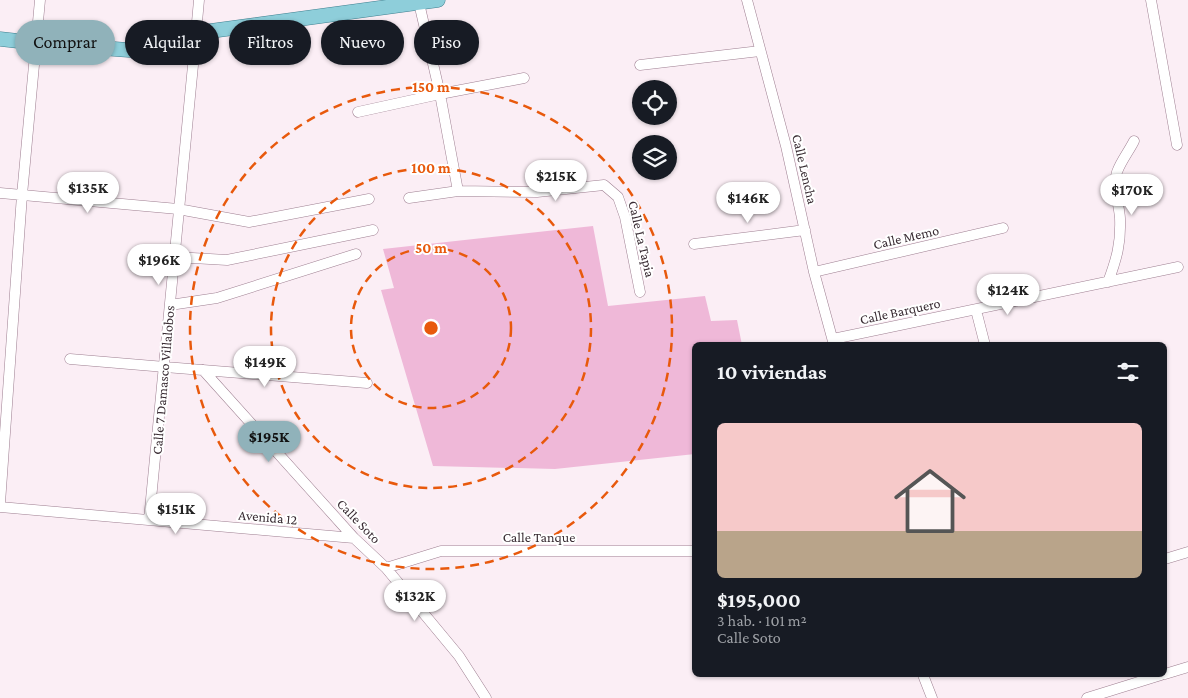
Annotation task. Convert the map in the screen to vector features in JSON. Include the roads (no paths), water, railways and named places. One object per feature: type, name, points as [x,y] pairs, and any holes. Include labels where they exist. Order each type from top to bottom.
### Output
[{"type":"main road","points":[[219,30],[354,5],[419,3],[438,0]]},
{"type":"main road","points":[[0,39],[15,41]]},
{"type":"street","points":[[38,20],[40,0]]},
{"type":"street","name":"Calle 7 Damasco Villalobos","points":[[197,20],[199,0]]},
{"type":"street","name":"Calle Lencha","points":[[747,0],[786,146],[814,272],[834,342]]},
{"type":"street","points":[[1151,0],[1176,145]]},
{"type":"street","points":[[419,3],[440,94],[458,191]]},
{"type":"street","points":[[640,65],[760,51]]},
{"type":"street","points":[[0,505],[22,195],[34,65]]},
{"type":"street","name":"Calle 7 Damasco Villalobos","points":[[149,520],[193,65]]},
{"type":"street","points":[[358,112],[524,78]]},
{"type":"street","points":[[1108,282],[1115,265],[1120,242],[1120,216],[1116,186],[1117,172],[1134,141]]},
{"type":"street","name":"Calle La Tapia","points":[[409,198],[458,191],[537,192],[604,185],[618,197],[625,216],[640,292]]},
{"type":"street","points":[[0,193],[178,209],[249,222],[369,199]]},
{"type":"street","name":"Calle Memo","points":[[814,272],[1003,228]]},
{"type":"street","points":[[174,257],[227,260],[373,230]]},
{"type":"street","points":[[694,244],[805,230]]},
{"type":"street","points":[[170,305],[216,298],[356,254]]},
{"type":"street","name":"Calle Barquero","points":[[834,342],[1178,267]]},
{"type":"street","points":[[976,310],[984,342]]},
{"type":"street","points":[[70,359],[367,383]]},
{"type":"street","name":"Calle Soto","points":[[203,370],[354,538],[386,568],[459,656],[486,698]]},
{"type":"street","name":"Avenida 12","points":[[0,505],[354,538]]},
{"type":"street","name":"Calle Tanque","points":[[386,568],[441,551],[692,551]]},
{"type":"street","points":[[1167,558],[1188,552]]},
{"type":"street","points":[[1167,673],[1188,667]]},
{"type":"street","points":[[924,677],[932,698]]},
{"type":"street","points":[[1087,698],[1155,677]]}]
